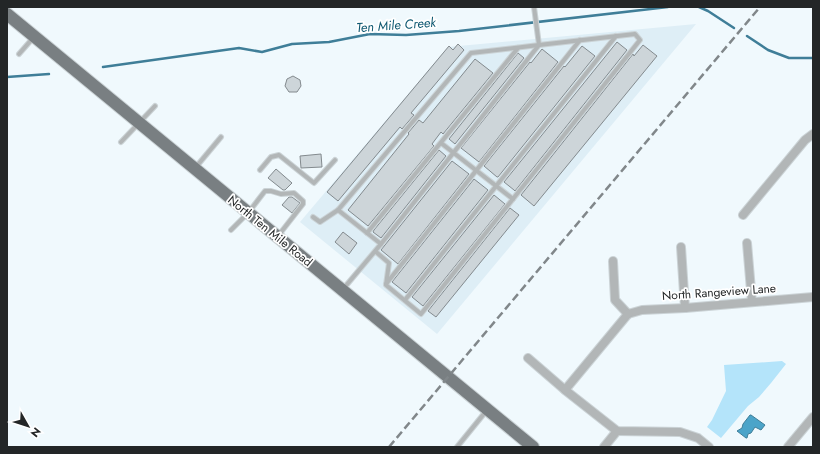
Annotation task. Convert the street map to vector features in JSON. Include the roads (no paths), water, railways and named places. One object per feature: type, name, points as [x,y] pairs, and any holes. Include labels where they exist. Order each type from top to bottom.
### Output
[{"type":"main road","name":"North Ten Mile Road","points":[[7,14],[533,447]]},
{"type":"street","points":[[743,215],[805,140],[813,134]]},
{"type":"street","points":[[747,243],[752,302]]},
{"type":"street","points":[[681,247],[685,308]]},
{"type":"street","points":[[565,390],[628,314],[615,300],[613,261]]},
{"type":"street","name":"North Rangeview Lane","points":[[628,314],[642,310],[685,308],[813,297]]},
{"type":"street","points":[[528,358],[565,390],[617,431],[680,432],[698,438],[709,447]]},
{"type":"street","points":[[788,447],[813,417]]},
{"type":"street","points":[[604,447],[617,431]]},
{"type":"lane","points":[[342,290],[381,244],[539,45],[534,7]]},
{"type":"lane","points":[[313,217],[320,222],[338,210],[471,53],[635,34],[640,40],[421,314],[386,285]]},
{"type":"lane","points":[[20,54],[34,36]]},
{"type":"lane","points":[[405,300],[616,36]]},
{"type":"lane","points":[[386,285],[580,40]]},
{"type":"lane","points":[[367,233],[518,47]]},
{"type":"lane","points":[[121,142],[155,106]]},
{"type":"lane","points":[[194,168],[221,137]]},
{"type":"lane","points":[[441,143],[512,199]]},
{"type":"lane","points":[[260,170],[271,158],[279,155],[314,183],[335,160]]},
{"type":"lane","points":[[231,230],[248,213],[265,191],[281,194],[294,192],[303,201],[303,204],[277,236]]},
{"type":"lane","points":[[338,210],[381,244]]},
{"type":"lane","points":[[375,251],[389,263],[386,285]]},
{"type":"lane","points":[[457,447],[487,410]]},
{"type":"waterway","name":"Ten Mile Creek","points":[[103,67],[239,48],[262,52],[292,44],[329,42],[370,34],[406,35],[459,31],[668,7]]},
{"type":"waterway","name":"Ten Mile Creek","points":[[699,7],[708,11],[734,28]]},
{"type":"waterway","name":"Ten Mile Creek","points":[[747,36],[768,50],[789,58],[813,58]]},
{"type":"waterway","name":"Ten Mile Creek","points":[[7,77],[49,74]]},
{"type":"railway","points":[[389,447],[760,7]]}]
